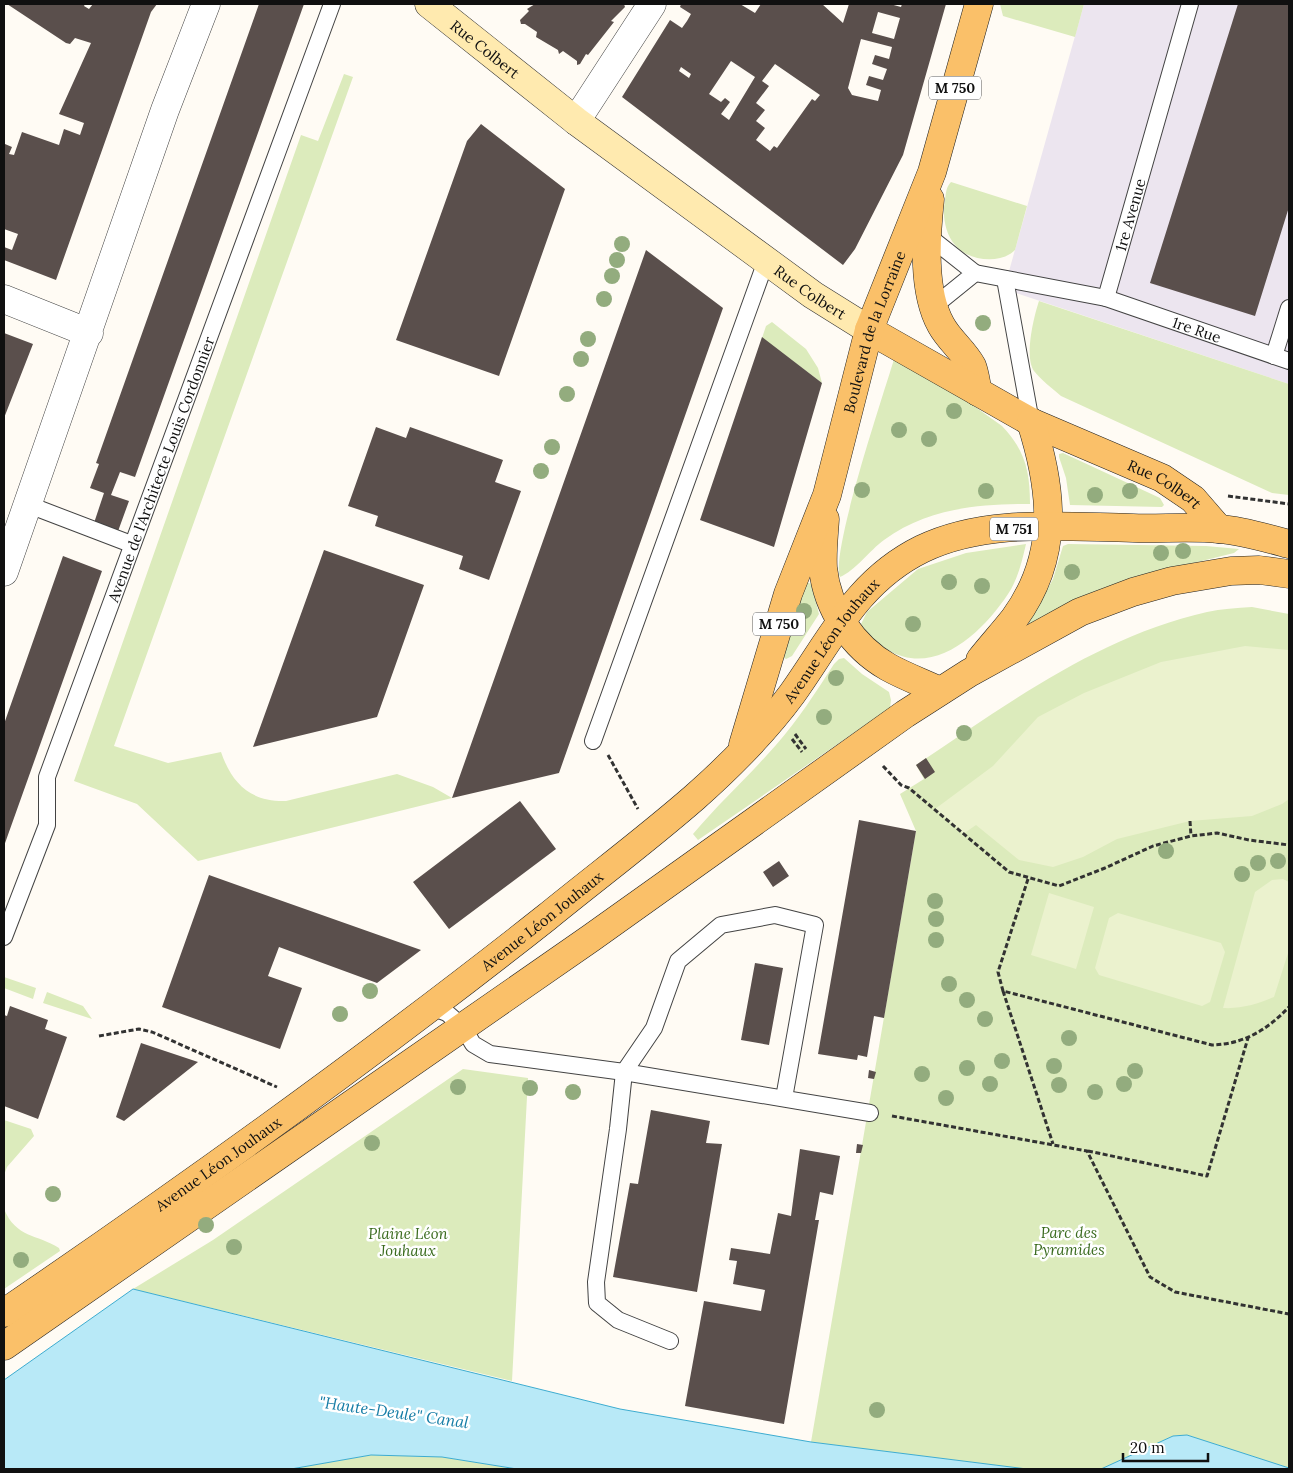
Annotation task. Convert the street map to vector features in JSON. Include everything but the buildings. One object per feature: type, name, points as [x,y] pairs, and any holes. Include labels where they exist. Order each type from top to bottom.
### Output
[{"type":"main road","name":"Boulevard de la Lorraine","points":[[740,756],[788,594],[827,495],[870,330],[932,172],[979,4]]},
{"type":"main road","name":"Boulevard de la Lorraine","points":[[932,172],[927,234],[929,290],[933,307],[941,325],[972,366],[978,392]]},
{"type":"main road","name":"Rue Colbert","points":[[870,330],[1031,422],[1162,478],[1193,499],[1219,529]]},
{"type":"main road","name":"Avenue Léon Jouhaux","points":[[969,673],[1015,618],[1027,597],[1036,577],[1049,528],[1047,483],[1042,456],[1031,422]]},
{"type":"main road","name":"Boulevard de la Lorraine","points":[[827,495],[823,570],[830,596],[840,620],[852,638],[875,658],[888,667],[940,691]]},
{"type":"main road","name":"Avenue Léon Jouhaux","points":[[4,1313],[264,1133],[431,1007],[652,833],[740,756],[791,695],[840,620],[871,584],[893,566],[942,540],[996,529],[1219,529],[1289,544]]},
{"type":"main road","name":"Avenue Léon Jouhaux","points":[[4,1346],[463,1027],[818,775],[969,673],[1080,612],[1133,592],[1180,580],[1231,571],[1259,570],[1289,574]]},
{"type":"street","points":[[4,572],[10,536],[29,504],[206,4]]},
{"type":"street","points":[[185,59],[220,4]]},
{"type":"street","name":"Rue Colbert","points":[[430,4],[576,121],[813,295],[870,330]]},
{"type":"street","points":[[576,121],[652,4]]},
{"type":"street","points":[[4,299],[89,333]]},
{"type":"lane","name":"Avenue de l'Architecte Louis Cordonnier","points":[[4,936],[47,825],[47,777],[332,4]]},
{"type":"lane","name":"1re Avenue","points":[[1106,298],[1190,4]]},
{"type":"lane","points":[[927,234],[975,273],[1106,298]]},
{"type":"lane","points":[[599,745],[766,261]]},
{"type":"lane","points":[[933,307],[975,273]]},
{"type":"lane","points":[[1005,279],[1031,422]]},
{"type":"lane","name":"1re Rue","points":[[1106,298],[1282,359]]},
{"type":"lane","points":[[1282,359],[1289,308]]},
{"type":"lane","points":[[29,504],[132,544]]},
{"type":"lane","points":[[670,1341],[618,1320],[597,1303],[596,1282],[618,1129],[624,1072],[654,1028],[678,961],[721,925],[775,915],[815,924],[784,1098]]},
{"type":"lane","points":[[431,1007],[447,1013],[463,1027],[473,1044],[490,1054],[624,1072],[870,1112]]},
{"type":"path","points":[[1180,489],[1289,504]]},
{"type":"path","points":[[775,714],[818,775]]},
{"type":"path","points":[[599,745],[652,833]]},
{"type":"path","points":[[877,770],[884,765],[901,785],[909,788],[1009,872],[1028,879],[1059,886],[1106,868],[1153,846],[1191,836],[1217,833],[1289,845]]},
{"type":"path","points":[[1190,821],[1191,836]]},
{"type":"path","points":[[1028,879],[998,972],[1053,1144]]},
{"type":"path","points":[[1003,991],[1212,1045],[1229,1045],[1248,1038],[1266,1028],[1289,1007]]},
{"type":"path","points":[[99,1036],[139,1029],[152,1032],[285,1090]]},
{"type":"path","points":[[870,1112],[1053,1144],[1207,1176],[1248,1038]]},
{"type":"path","points":[[1087,1151],[1150,1277],[1175,1292],[1289,1314]]},
{"type":"shaded area","points":[[1084,4],[1289,4],[1289,384],[1004,289]]},
{"type":"green space","points":[[1000,4],[1084,4],[1075,37],[1003,16]]},
{"type":"green space","points":[[344,74],[353,77],[114,746],[168,763],[221,752],[231,773],[244,789],[263,798],[274,800],[286,801],[397,774],[433,787],[452,798],[198,861],[137,804],[74,781],[301,135],[318,141]]},
{"type":"green space","points":[[951,182],[1027,206],[1015,250],[1001,258],[984,259],[968,255],[955,245],[949,235],[944,218],[946,193]]},
{"type":"green space","points":[[1039,301],[1289,384],[1289,495],[1272,493],[1061,396],[1043,381],[1031,365],[1031,336]]},
{"type":"green space","points":[[772,322],[806,349],[818,368],[822,383],[762,338],[766,326]]},
{"type":"green space","points":[[895,356],[904,356],[1002,426],[1016,444],[1025,462],[1029,481],[1030,504],[973,507],[954,510],[918,521],[884,540],[851,570],[840,577],[839,562],[850,505]]},
{"type":"green space","points":[[1063,453],[1160,498],[1164,505],[1162,507],[1070,505],[1066,478],[1059,457],[1059,454]]},
{"type":"green space","points":[[1026,544],[1017,576],[998,608],[971,636],[956,647],[940,655],[923,658],[906,657],[888,650],[869,635],[861,624],[867,612],[918,569],[966,553]]},
{"type":"green space","points":[[1068,544],[1206,546],[1239,549],[1234,553],[1153,573],[1027,626],[1053,579],[1063,546]]},
{"type":"green space","points":[[805,581],[811,584],[819,614],[792,656],[786,659],[784,658],[785,647]]},
{"type":"green space","name":"Parc des Pyramides","points":[[1252,607],[1289,614],[1289,1468],[1187,1435],[1173,1436],[1101,1469],[1027,1469],[811,1442],[916,831],[900,794],[924,779],[916,765],[1020,696],[1091,655],[1167,623],[1212,611]]},
{"type":"green space","points":[[1245,646],[1289,650],[1289,799],[1282,804],[1252,816],[1190,821],[1117,839],[1083,857],[1053,867],[1019,860],[976,825],[963,834],[935,809],[993,766],[1038,717],[1084,693],[1161,662]]},
{"type":"green space","points":[[844,658],[862,674],[889,692],[890,708],[698,840],[693,834],[776,745],[799,716],[834,664],[839,659]]},
{"type":"green space","points":[[1283,879],[1289,882],[1289,950],[1274,997],[1249,1006],[1223,1008],[1255,892],[1272,880]]},
{"type":"green space","points":[[1049,893],[1094,907],[1076,969],[1031,955]]},
{"type":"green space","points":[[1118,913],[1221,943],[1225,952],[1210,1002],[1202,1006],[1099,975],[1095,968],[1109,918]]},
{"type":"green space","points":[[4,977],[36,988],[33,999],[4,988]]},
{"type":"green space","points":[[47,992],[83,1006],[92,1019],[43,1003]]},
{"type":"green space","name":"Plaine Léon Jouhaux","points":[[463,1069],[528,1078],[512,1381],[133,1289],[213,1240]]},
{"type":"green space","points":[[4,1120],[31,1129],[34,1136],[7,1167],[4,1175]]},
{"type":"green space","points":[[4,1209],[9,1218],[21,1230],[51,1243],[59,1248],[60,1251],[4,1289]]},
{"type":"green space","points":[[371,1455],[442,1457],[517,1469],[291,1469]]},
{"type":"water","name":"\"Haute-Deule\" Canal","points":[[133,1289],[620,1409],[811,1442],[1027,1469],[517,1469],[442,1457],[371,1455],[291,1469],[4,1469],[4,1380]]},
{"type":"water","points":[[1187,1435],[1289,1469],[1101,1469],[1173,1436]]}]
